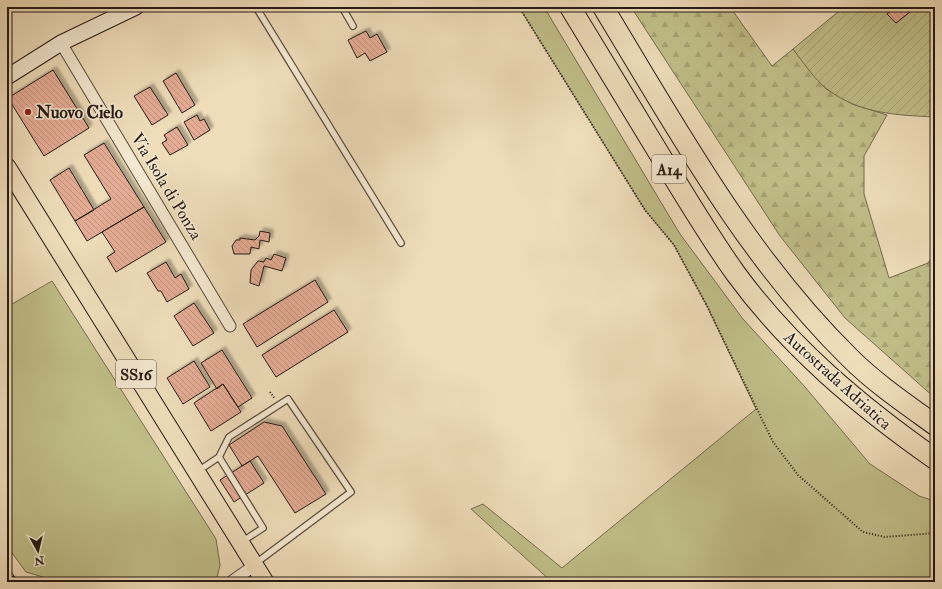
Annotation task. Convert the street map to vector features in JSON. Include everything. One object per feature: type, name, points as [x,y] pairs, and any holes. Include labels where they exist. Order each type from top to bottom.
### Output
[{"type":"highway","name":"Autostrada Adriatica","points":[[570,7],[700,222],[737,275],[778,325],[824,372],[893,430],[935,459]]},
{"type":"highway","name":"Autostrada Adriatica","points":[[603,7],[725,205],[762,258],[801,306],[850,358],[901,400],[935,425]]},
{"type":"main road","name":"SS16","points":[[7,167],[265,582]]},
{"type":"street","points":[[7,77],[61,43],[136,7]]},
{"type":"street","name":"Via Isola di Ponza","points":[[61,43],[230,326]]},
{"type":"street","points":[[231,582],[254,565]]},
{"type":"lane","points":[[256,7],[401,243]]},
{"type":"lane","points":[[342,7],[352,26]]},
{"type":"lane","points":[[197,471],[219,457],[229,437],[288,399],[351,492],[254,565]]},
{"type":"lane","points":[[219,457],[263,528],[241,543]]},
{"type":"path","points":[[519,7],[645,210],[674,245],[707,306],[773,442],[798,475],[863,532],[885,537],[935,533]]},
{"type":"green space","points":[[519,7],[544,7],[680,234],[743,319],[805,387],[870,464],[919,496],[935,501],[935,582],[552,582],[471,509],[483,504],[562,568],[756,409],[707,306],[674,245],[645,210]]},
{"type":"green space","points":[[631,7],[730,7],[772,66],[793,49],[826,89],[852,104],[887,115],[864,156],[864,194],[889,278],[928,263],[935,253],[935,398],[845,318],[780,236]]},
{"type":"green space","points":[[844,7],[896,7],[887,14],[896,23],[916,7],[935,7],[935,117],[879,112],[852,104],[827,89],[813,75],[793,49]]},
{"type":"green space","points":[[52,281],[216,539],[220,565],[216,582],[46,582],[43,577],[26,572],[7,546],[7,307]]},
{"type":"building","points":[[896,7],[916,7],[896,23],[887,14]]},
{"type":"building","points":[[366,31],[370,38],[377,34],[387,52],[370,61],[365,53],[357,58],[348,40]]},
{"type":"building","points":[[53,70],[89,128],[44,156],[8,98]]},
{"type":"building","points":[[176,73],[195,105],[182,113],[163,81]]},
{"type":"building","points":[[150,87],[168,115],[152,125],[134,96]]},
{"type":"building","points":[[197,115],[200,121],[204,119],[210,130],[194,140],[184,122]]},
{"type":"building","points":[[177,127],[188,145],[170,155],[162,143],[167,140],[164,135]]},
{"type":"building","points":[[104,143],[144,207],[87,241],[75,221],[111,199],[84,155]]},
{"type":"building","points":[[69,168],[94,210],[75,221],[50,180]]},
{"type":"building","points":[[144,207],[166,242],[116,272],[107,257],[115,252],[102,232]]},
{"type":"building","points":[[260,231],[270,233],[269,242],[260,240],[259,249],[251,247],[250,254],[234,254],[232,246],[236,240],[240,240],[240,238],[255,240],[259,236]]},
{"type":"building","points":[[274,254],[286,258],[282,271],[264,266],[259,286],[250,283],[251,270],[258,261],[264,262],[266,258],[271,260]]},
{"type":"building","points":[[166,262],[175,278],[181,274],[189,289],[167,302],[161,291],[158,291],[147,273]]},
{"type":"building","points":[[315,280],[328,302],[257,347],[243,324]]},
{"type":"building","points":[[194,303],[214,333],[193,346],[174,316]]},
{"type":"building","points":[[334,310],[348,332],[276,377],[262,355]]},
{"type":"building","points":[[222,350],[252,398],[238,407],[223,384],[217,389],[201,363]]},
{"type":"building","points":[[194,361],[210,387],[183,404],[167,378]]},
{"type":"building","points":[[223,384],[241,412],[211,431],[194,403]]},
{"type":"building","points":[[264,422],[282,426],[326,494],[295,513],[258,456],[242,466],[229,445]]},
{"type":"building","points":[[250,461],[264,483],[234,502],[220,480]]},
{"type":"railway","points":[[7,569],[16,582]]},
{"type":"place","name":"Nuovo Cielo","points":[[28,112]]}]
